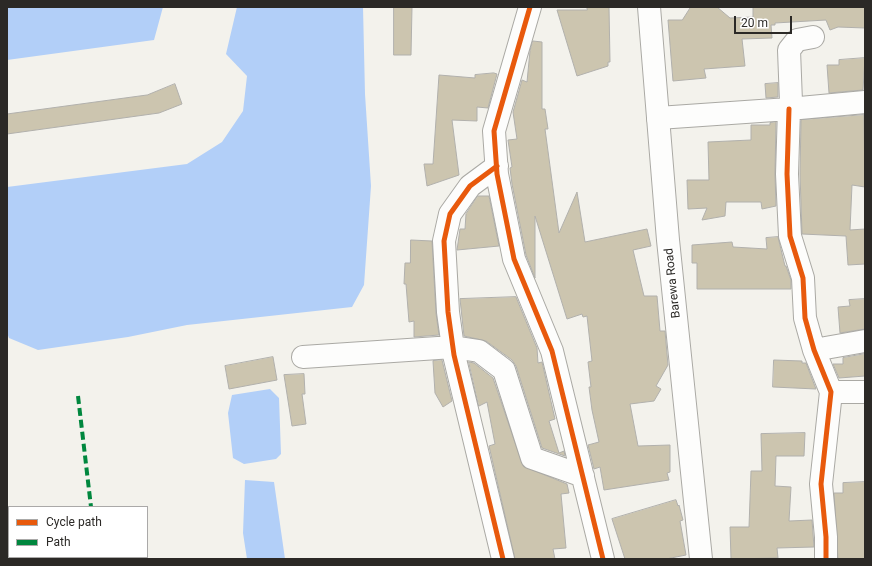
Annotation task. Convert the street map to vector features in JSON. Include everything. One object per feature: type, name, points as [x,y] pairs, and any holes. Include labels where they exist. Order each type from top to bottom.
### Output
[{"type":"street","points":[[530,7],[494,131],[497,166],[514,259],[552,351],[603,559]]},
{"type":"street","name":"Barewa Road","points":[[649,7],[670,256],[701,559]]},
{"type":"street","points":[[813,37],[797,40],[789,50],[791,102],[788,109],[787,174],[790,236],[803,278],[805,318],[814,350],[831,392],[821,484],[826,537],[826,559]]},
{"type":"street","points":[[658,118],[865,102]]},
{"type":"street","points":[[497,166],[470,186],[450,214],[444,241],[448,312],[453,347],[503,559]]},
{"type":"street","points":[[814,350],[865,341]]},
{"type":"street","points":[[302,357],[453,347],[479,351],[504,370],[532,458],[583,476]]},
{"type":"street","points":[[831,392],[865,392]]},
{"type":"water","points":[[7,7],[163,7],[154,40],[7,60]]},
{"type":"water","points":[[237,7],[363,7],[365,94],[371,186],[364,285],[352,307],[187,325],[128,337],[38,350],[9,338],[7,333],[7,187],[187,164],[222,142],[243,111],[247,76],[226,54]]},
{"type":"water","points":[[270,389],[279,398],[281,454],[276,459],[244,464],[233,458],[228,413],[232,395]]},
{"type":"water","points":[[245,480],[274,482],[285,559],[247,559],[243,533]]},
{"type":"building","points":[[394,7],[412,7],[411,55],[394,55]]},
{"type":"building","points":[[587,7],[609,7],[610,62],[608,62],[608,66],[577,76],[557,10],[587,10]]},
{"type":"building","points":[[691,7],[717,7],[730,18],[753,17],[753,7],[865,7],[865,28],[838,27],[830,30],[826,20],[775,23],[775,25],[771,25],[772,38],[742,39],[745,66],[704,69],[706,78],[673,81],[668,20],[682,20]]},
{"type":"building","points":[[533,41],[542,42],[542,109],[545,109],[548,129],[545,129],[559,233],[577,192],[585,242],[647,229],[651,246],[633,250],[644,296],[657,296],[660,331],[665,331],[668,365],[656,386],[661,389],[654,401],[630,404],[638,446],[670,445],[670,472],[667,473],[669,480],[604,490],[600,467],[594,469],[588,445],[599,442],[589,387],[591,387],[588,362],[592,361],[587,316],[583,317],[582,314],[567,319],[535,216],[535,278],[526,255],[512,184],[510,168],[512,167],[508,140],[517,139],[513,112],[522,80],[527,82],[530,51]]},
{"type":"building","points":[[865,58],[863,90],[829,93],[827,65],[839,65],[839,60]]},
{"type":"building","points":[[497,74],[488,108],[477,107],[477,121],[452,120],[459,175],[427,186],[424,164],[433,164],[439,75],[475,78],[475,75]]},
{"type":"building","points":[[778,83],[778,97],[766,98],[765,84]]},
{"type":"building","points":[[175,84],[182,104],[159,113],[7,134],[7,114],[147,95]]},
{"type":"building","points":[[864,115],[865,187],[852,185],[850,230],[865,229],[865,264],[848,265],[846,236],[802,234],[800,174],[801,120]]},
{"type":"building","points":[[776,122],[776,206],[762,209],[761,202],[726,202],[725,216],[702,220],[707,208],[688,209],[687,180],[709,180],[708,142],[751,140],[751,125],[770,125],[770,123]]},
{"type":"building","points":[[478,196],[489,196],[499,246],[457,250],[460,229],[465,229],[466,214]]},
{"type":"building","points":[[778,237],[785,266],[791,280],[791,289],[697,289],[697,263],[692,263],[692,245],[732,242],[733,247],[767,249],[766,238]]},
{"type":"building","points":[[411,240],[432,241],[436,313],[439,335],[414,337],[414,321],[409,322],[406,284],[404,284],[405,263],[410,263]]},
{"type":"building","points":[[516,297],[537,348],[538,363],[542,362],[555,419],[549,421],[559,453],[564,451],[565,456],[542,448],[516,366],[512,360],[486,341],[464,336],[460,299]]},
{"type":"building","points":[[865,299],[865,329],[840,333],[838,307],[850,306],[849,300]]},
{"type":"building","points":[[865,354],[865,376],[839,378],[833,364],[843,364],[843,358]]},
{"type":"building","points":[[273,357],[277,380],[229,389],[225,366]]},
{"type":"building","points":[[442,360],[452,401],[443,407],[435,393],[433,361]]},
{"type":"building","points":[[774,360],[802,361],[802,363],[806,363],[816,389],[773,387]]},
{"type":"building","points":[[469,362],[474,363],[493,378],[523,466],[567,484],[569,493],[561,494],[566,548],[553,549],[555,559],[515,559],[489,446],[495,444],[487,402],[479,406]]},
{"type":"building","points":[[304,374],[305,394],[302,394],[306,424],[292,426],[284,375]]},
{"type":"building","points":[[805,433],[804,456],[776,456],[775,486],[791,487],[789,521],[812,520],[814,547],[777,548],[778,558],[731,559],[730,527],[749,527],[751,471],[762,471],[761,434]]},
{"type":"building","points":[[865,482],[865,559],[838,559],[834,493],[843,493],[843,483]]},
{"type":"building","points":[[676,500],[683,520],[680,521],[686,555],[666,559],[625,559],[612,519]]},
{"type":"marked path","points":[[78,396],[91,506]]},
{"type":"cycle path","points":[[530,7],[494,131],[497,174],[514,259],[552,351],[603,559]]},
{"type":"cycle path","points":[[789,109],[787,174],[790,236],[803,278],[805,318],[814,350],[831,392],[821,484],[826,537],[826,559]]},
{"type":"cycle path","points":[[497,166],[470,186],[450,214],[444,241],[448,312],[454,355],[503,559]]}]
